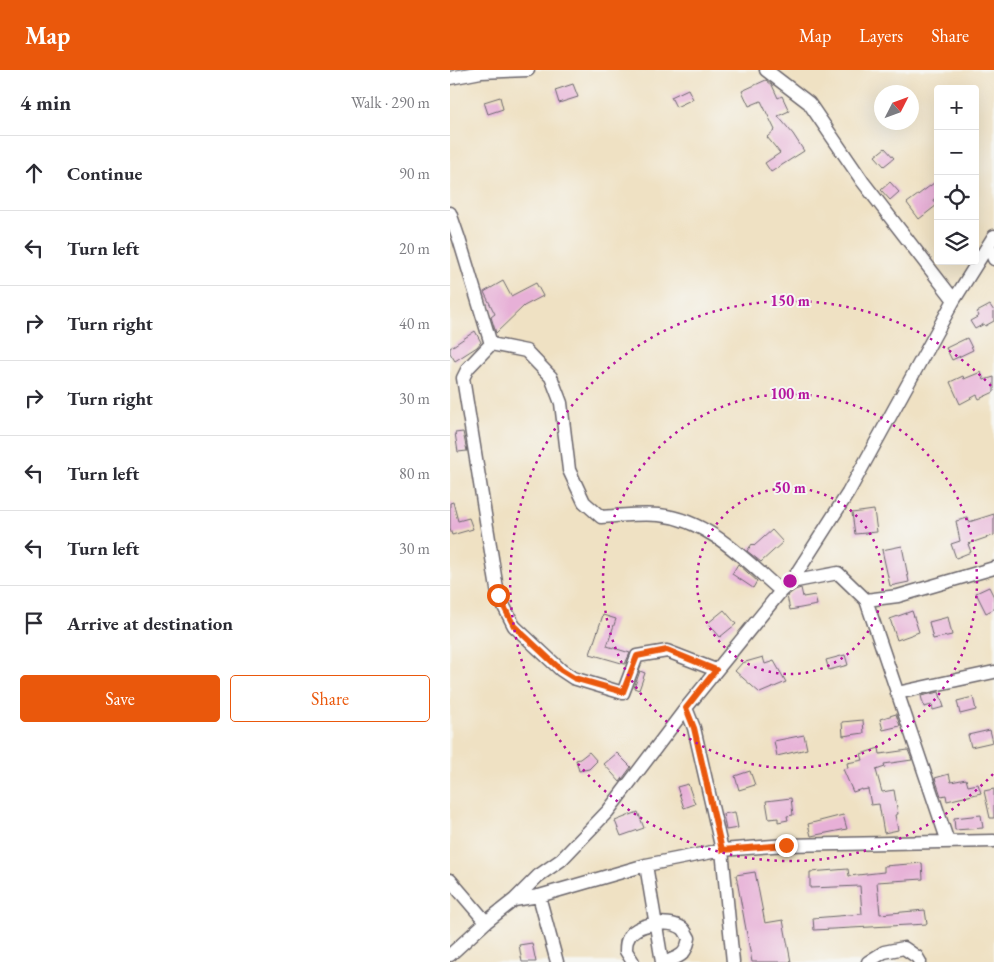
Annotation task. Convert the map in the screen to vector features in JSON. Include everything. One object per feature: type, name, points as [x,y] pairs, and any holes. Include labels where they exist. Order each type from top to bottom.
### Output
[{"type":"street","points":[[450,78],[481,72],[528,70]]},
{"type":"street","points":[[766,70],[809,103],[863,182],[954,300]]},
{"type":"street","points":[[450,213],[490,344]]},
{"type":"street","points":[[450,956],[486,922],[514,900],[538,876],[561,860],[608,811],[716,670],[786,586],[848,493],[954,300],[991,240]]},
{"type":"street","points":[[991,240],[994,259]]},
{"type":"street","points":[[490,344],[526,351],[551,377],[560,403],[569,470],[584,502],[601,517],[659,515],[693,524],[721,540],[786,586],[838,573],[866,600],[948,842]]},
{"type":"street","points":[[490,344],[468,368],[463,378],[498,595],[514,626],[561,670],[574,678],[623,692],[637,656],[667,650],[716,670]]},
{"type":"street","points":[[866,600],[898,596],[994,568]]},
{"type":"street","points":[[897,692],[994,672]]},
{"type":"street","points":[[686,708],[694,728],[722,850],[733,962]]},
{"type":"street","points":[[514,900],[539,896],[646,865],[722,850],[786,845],[994,841]]},
{"type":"street","points":[[646,865],[662,962]]},
{"type":"street","points":[[450,880],[486,922]]},
{"type":"street","points":[[539,896],[557,962]]},
{"type":"street","points":[[633,962],[626,950],[628,938],[637,929],[655,923],[673,924],[683,928],[689,938],[687,950],[678,957],[666,962]]},
{"type":"street","points":[[868,962],[884,952],[904,948],[917,957],[920,962]]},
{"type":"building","points":[[766,80],[772,85],[778,98],[782,96],[789,111],[778,116],[804,151],[771,172],[765,163],[780,153],[767,137],[775,130],[761,101],[749,106],[742,91]]},
{"type":"building","points":[[573,84],[578,97],[559,103],[555,90]]},
{"type":"building","points":[[688,89],[693,99],[676,107],[671,97]]},
{"type":"building","points":[[500,97],[503,109],[488,114],[484,102]]},
{"type":"building","points":[[885,148],[894,158],[884,166],[875,156]]},
{"type":"building","points":[[890,182],[899,192],[890,200],[881,190]]},
{"type":"building","points":[[934,183],[934,207],[919,219],[907,203]]},
{"type":"building","points":[[503,281],[511,296],[536,283],[543,296],[524,306],[496,333],[491,317],[495,314],[484,292]]},
{"type":"building","points":[[990,305],[994,311],[994,321],[975,329],[970,321],[979,316],[977,312]]},
{"type":"building","points":[[475,331],[481,342],[477,347],[455,361],[450,353],[450,348]]},
{"type":"building","points":[[967,338],[973,350],[952,360],[946,348]]},
{"type":"building","points":[[981,372],[984,380],[994,377],[994,392],[979,399],[977,395],[960,404],[950,382],[963,376],[964,379]]},
{"type":"building","points":[[463,432],[467,451],[458,452],[455,433]]},
{"type":"building","points":[[453,502],[458,521],[469,518],[473,529],[452,535],[450,529],[450,503]]},
{"type":"building","points":[[874,510],[877,532],[855,534],[852,513]]},
{"type":"building","points":[[994,514],[994,535],[968,544],[971,552],[956,558],[951,544],[960,541],[956,521],[968,518],[969,522]]},
{"type":"building","points":[[772,530],[783,542],[761,562],[747,551],[752,544],[754,546]]},
{"type":"building","points":[[902,546],[909,582],[890,586],[882,550]]},
{"type":"building","points":[[738,564],[757,581],[753,588],[732,574]]},
{"type":"building","points":[[989,587],[994,597],[994,609],[986,613],[976,593]]},
{"type":"building","points":[[801,588],[803,597],[815,595],[817,605],[790,610],[787,596]]},
{"type":"building","points":[[724,610],[736,624],[720,637],[708,623]]},
{"type":"building","points":[[912,611],[919,632],[897,640],[890,619]]},
{"type":"building","points":[[603,615],[616,619],[607,646],[630,653],[625,664],[590,654]]},
{"type":"building","points":[[948,617],[952,635],[933,639],[929,622]]},
{"type":"building","points":[[845,655],[848,665],[829,670],[826,660]]},
{"type":"building","points":[[763,657],[765,664],[774,661],[786,682],[760,693],[735,671],[742,663]]},
{"type":"building","points":[[640,671],[645,673],[639,690],[634,688]]},
{"type":"building","points":[[939,692],[944,707],[933,710],[932,705],[924,707],[921,696]]},
{"type":"building","points":[[973,697],[976,710],[960,714],[957,701]]},
{"type":"building","points":[[896,714],[900,726],[883,730],[880,719]]},
{"type":"building","points":[[863,720],[864,733],[843,736],[842,722]]},
{"type":"building","points":[[990,730],[993,742],[971,747],[968,735]]},
{"type":"building","points":[[804,735],[807,749],[777,756],[774,741]]},
{"type":"building","points":[[879,748],[880,754],[908,750],[912,760],[884,764],[885,767],[876,770],[882,792],[894,790],[898,814],[895,815],[898,830],[884,833],[879,804],[871,805],[868,789],[853,792],[843,769],[848,768],[847,763],[863,760],[861,754]]},
{"type":"building","points":[[589,752],[597,761],[589,769],[579,771],[576,760]]},
{"type":"building","points":[[617,753],[631,767],[620,782],[604,764]]},
{"type":"building","points":[[750,771],[755,785],[739,790],[735,776]]},
{"type":"building","points":[[949,774],[951,782],[966,779],[968,786],[978,784],[981,793],[947,801],[946,795],[941,796],[935,778]]},
{"type":"building","points":[[688,784],[695,804],[684,808],[677,787]]},
{"type":"building","points":[[994,789],[994,818],[990,818],[984,791]]},
{"type":"building","points":[[791,798],[793,815],[787,816],[788,820],[778,822],[778,818],[769,819],[766,801]]},
{"type":"building","points":[[638,812],[644,828],[621,836],[615,821]]},
{"type":"building","points":[[735,812],[738,828],[726,830],[723,814]]},
{"type":"building","points":[[843,815],[847,829],[811,836],[808,824]]},
{"type":"building","points":[[981,815],[983,828],[955,830],[954,818]]},
{"type":"building","points":[[922,863],[923,879],[877,882],[880,914],[925,910],[927,924],[814,930],[813,918],[862,914],[860,886],[810,888],[810,872],[848,869],[849,876],[884,872],[884,866]]},
{"type":"building","points":[[755,872],[765,923],[783,920],[791,962],[752,962],[736,875]]},
{"type":"building","points":[[532,943],[536,962],[522,962],[519,945]]},
{"type":"route","points":[[498,595],[514,626],[561,670],[574,678],[623,692],[637,656],[667,650],[716,670],[686,708],[694,728],[722,850],[786,845]]}]
